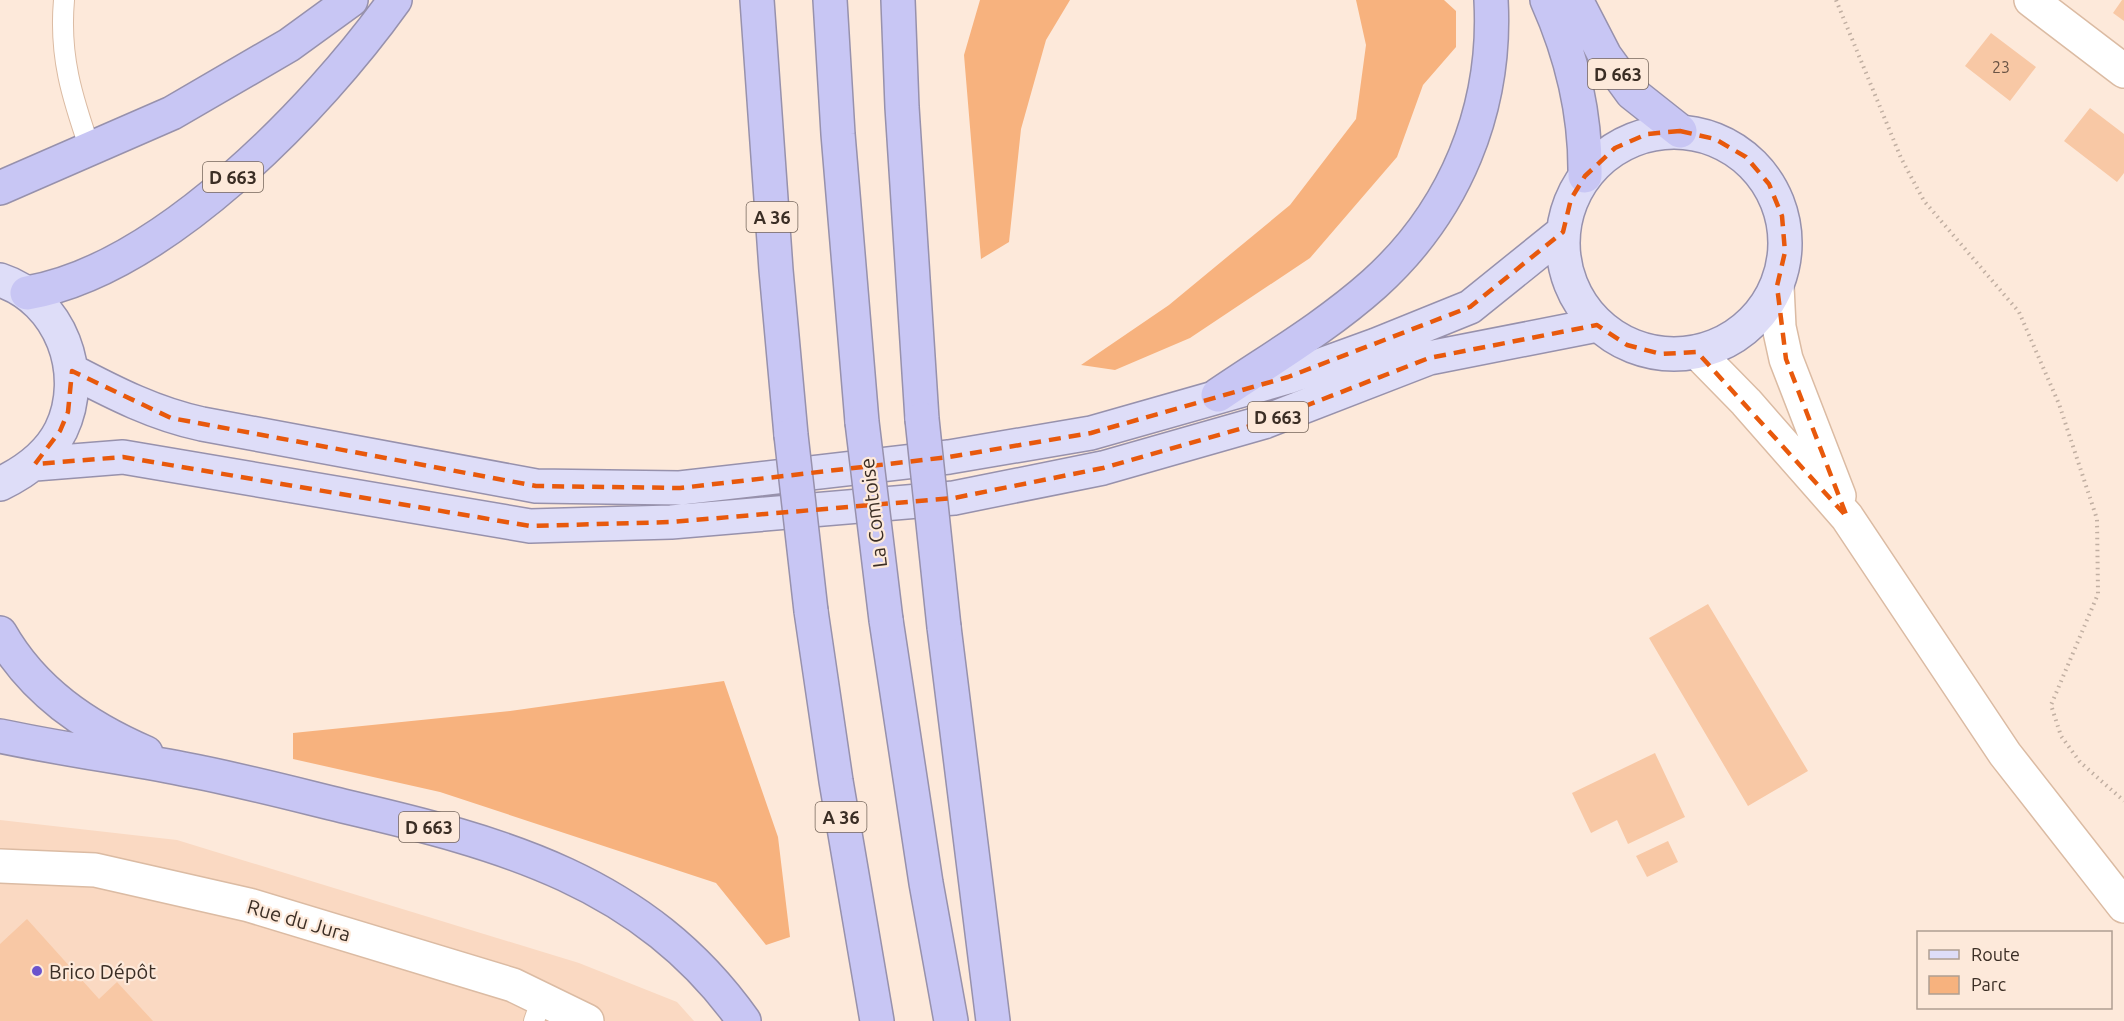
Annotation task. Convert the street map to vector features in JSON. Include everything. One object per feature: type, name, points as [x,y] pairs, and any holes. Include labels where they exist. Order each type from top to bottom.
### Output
[{"type":"highway","points":[[0,188],[172,113],[230,82],[289,45],[351,0]]},
{"type":"highway","name":"D 663","points":[[13,287],[56,288],[89,276],[148,243],[183,219],[254,159],[299,113],[342,66],[394,0]]},
{"type":"highway","name":"A 36","points":[[757,0],[775,259],[791,435],[811,611],[836,781],[877,1021]]},
{"type":"highway","name":"La Comtoise","points":[[831,0],[838,134],[862,423],[886,620],[926,883],[951,1021]]},
{"type":"highway","points":[[898,0],[902,107],[922,419],[944,627],[993,1021]]},
{"type":"highway","points":[[1218,395],[1318,327],[1373,284],[1395,264],[1433,217],[1460,171],[1483,101],[1492,38],[1491,0]]},
{"type":"highway","name":"D 663","points":[[1547,0],[1571,64],[1579,98],[1586,149],[1585,176]]},
{"type":"highway","name":"D 663","points":[[1576,0],[1605,56],[1632,93],[1680,131]]},
{"type":"highway","name":"D 663","points":[[0,633],[25,671],[64,706],[122,742],[183,769]]},
{"type":"highway","name":"D 663","points":[[0,736],[59,749],[183,769],[468,837],[515,852],[601,891],[674,944],[708,975],[744,1021]]},
{"type":"main road","points":[[2031,0],[2124,71]]},
{"type":"main road","points":[[1777,286],[1758,316],[1731,339],[1697,352],[1661,354],[1627,345],[1597,325],[1576,298],[1564,267],[1563,232],[1571,199],[1585,176],[1615,148],[1647,134],[1680,131],[1715,139],[1746,157],[1769,184],[1782,216],[1785,252],[1777,286],[1779,327],[1786,359],[1847,518]]},
{"type":"main road","name":"D 663","points":[[72,371],[171,418],[536,486],[680,488],[950,457],[1091,433],[1218,395],[1288,377],[1470,308],[1563,232]]},
{"type":"main road","points":[[0,484],[34,464],[60,431],[68,412],[72,371],[67,348],[58,327],[44,309],[13,287]]},
{"type":"main road","name":"D 663","points":[[34,464],[123,457],[530,526],[671,522],[954,498],[1103,468],[1264,422],[1428,358],[1597,325]]},
{"type":"main road","points":[[1697,352],[1746,402],[1847,518],[2005,754],[2124,906]]},
{"type":"main road","name":"Rue du Jura","points":[[0,867],[94,870],[249,905],[513,985],[538,1010],[586,1021]]},
{"type":"lane","points":[[64,0],[61,33],[70,90],[90,149]]},
{"type":"path","points":[[1836,0],[1901,158],[1924,201],[2019,312],[2059,404],[2097,519],[2098,594],[2051,705],[2061,736],[2080,762],[2124,801]]},
{"type":"highlighted area","points":[[1680,131],[1715,139],[1746,157],[1769,184],[1782,216],[1785,252],[1777,286],[1786,359],[1847,517],[1697,352],[1661,354],[1627,345],[1597,325],[1429,358],[1264,422],[1103,468],[954,498],[671,522],[530,526],[123,457],[35,464],[60,431],[68,412],[72,371],[171,418],[536,486],[680,488],[949,457],[1091,433],[1288,377],[1470,307],[1563,232],[1571,199],[1585,176],[1615,148],[1647,134]]},
{"type":"shaded area","points":[[0,820],[177,840],[579,963],[677,1002],[694,1021],[0,1021]]},
{"type":"green space","points":[[980,0],[1070,0],[1046,40],[1021,129],[1009,242],[981,259],[964,55]]},
{"type":"green space","points":[[1356,0],[1444,0],[1456,11],[1456,47],[1423,85],[1397,157],[1310,258],[1190,338],[1115,370],[1081,365],[1169,305],[1290,205],[1356,119],[1366,45]]},
{"type":"green space","points":[[724,681],[778,837],[790,937],[766,945],[716,883],[440,792],[293,759],[293,733],[510,711]]},
{"type":"building","points":[[2124,0],[2124,21],[2113,13]]},
{"type":"building","points":[[1991,33],[2036,67],[2010,101],[1965,66]]},
{"type":"building","points":[[2090,108],[2124,134],[2124,173],[2117,182],[2064,141]]},
{"type":"building","points":[[1708,604],[1808,771],[1748,806],[1649,638]]},
{"type":"building","points":[[1655,753],[1685,817],[1628,844],[1617,820],[1591,833],[1572,793]]},
{"type":"building","points":[[1668,841],[1678,862],[1647,877],[1636,856]]},
{"type":"building","name":"Brico Dépôt","points":[[27,919],[99,999],[117,982],[153,1021],[0,1021],[0,944]]},
{"type":"place","name":"Brico Dépôt","points":[[37,971]]}]
